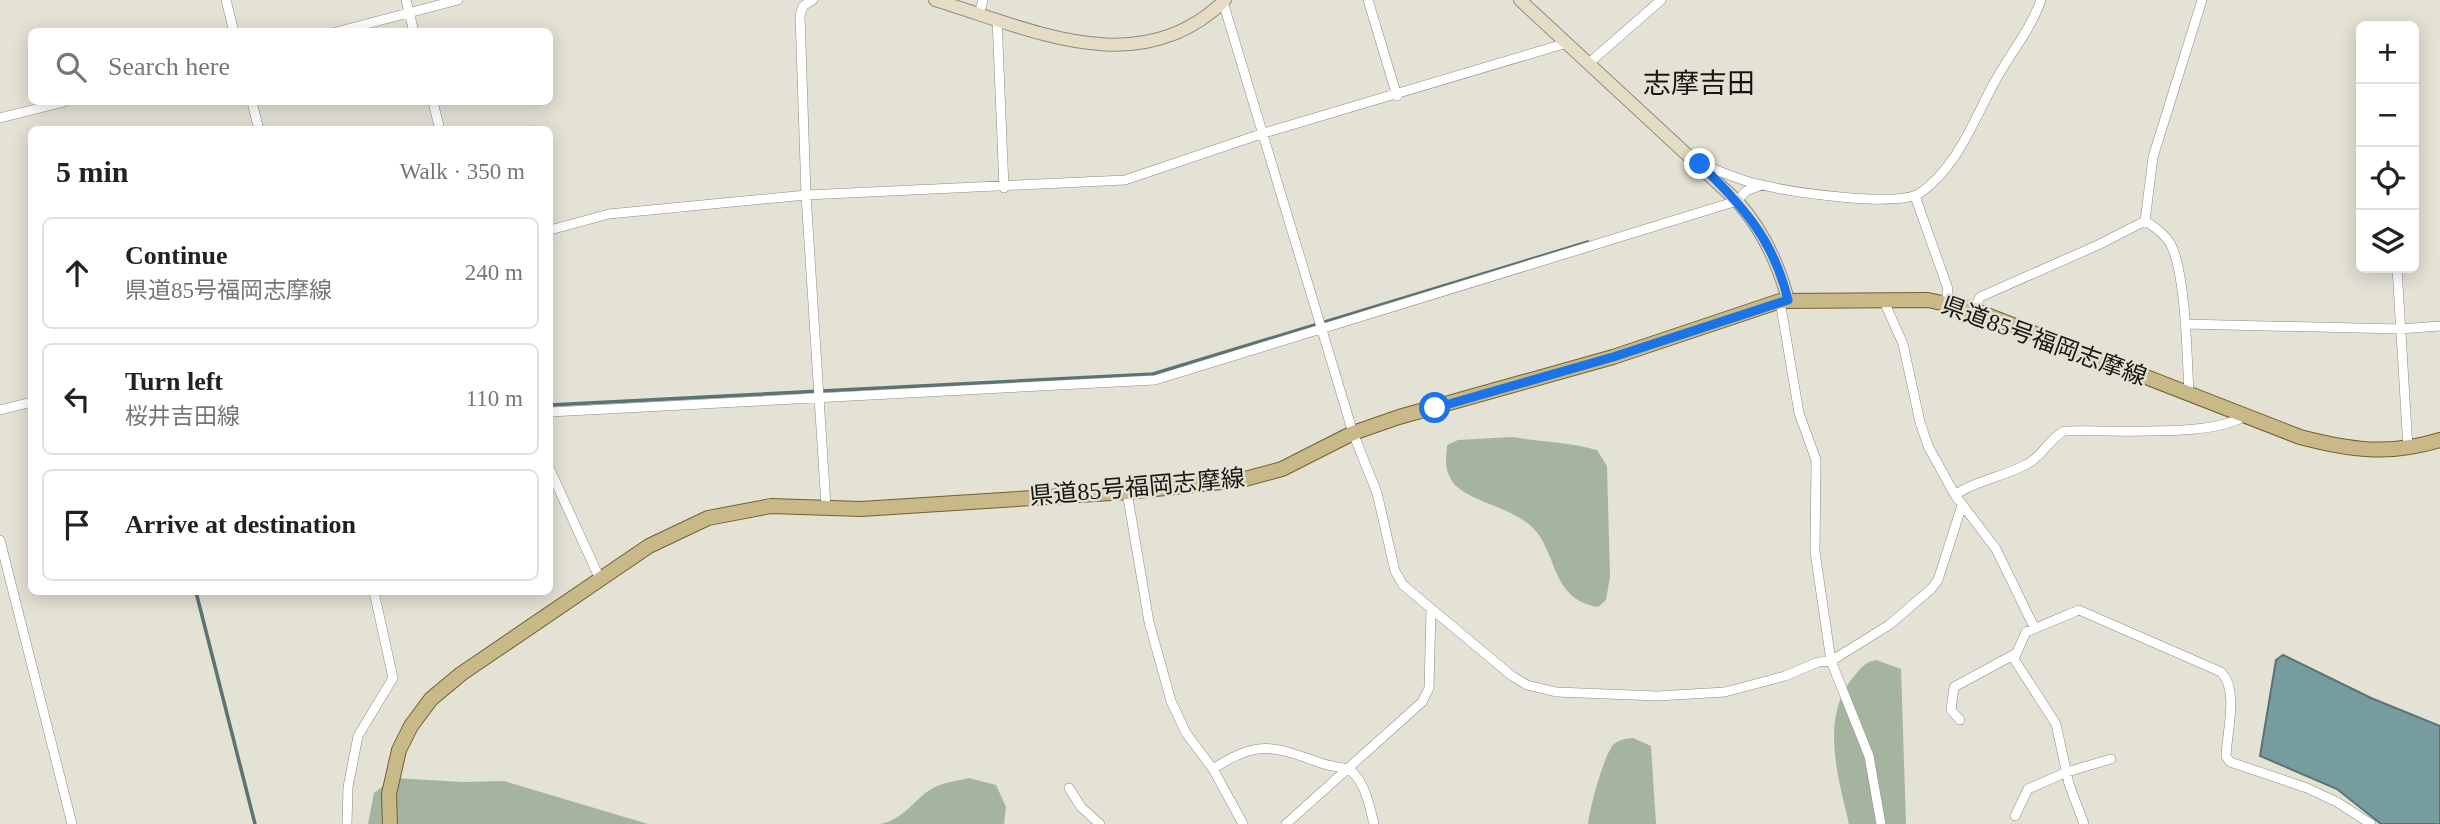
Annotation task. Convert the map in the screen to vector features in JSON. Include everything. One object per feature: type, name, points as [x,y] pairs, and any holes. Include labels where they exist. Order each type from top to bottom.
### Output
[{"type":"main road","points":[[934,0],[1072,41],[1126,47],[1153,42],[1175,33],[1224,1]]},
{"type":"main road","points":[[1520,0],[1737,201],[1764,237],[1776,261],[1784,300]]},
{"type":"main road","name":"県道85号福岡志摩線","points":[[390,824],[389,794],[399,750],[411,726],[430,699],[461,674],[667,535],[708,518],[771,506],[861,509],[1127,492],[1196,486],[1271,472],[1299,462],[1353,433],[1613,357],[1784,300],[1883,299],[1945,302],[1974,310],[2243,417],[2347,449],[2408,448],[2440,440]]},
{"type":"street","points":[[226,0],[233,28]]},
{"type":"street","points":[[406,0],[413,28]]},
{"type":"street","points":[[352,28],[458,0]]},
{"type":"street","points":[[813,0],[803,6],[800,15],[806,195],[825,506]]},
{"type":"street","points":[[979,13],[983,0]]},
{"type":"street","points":[[1368,0],[1397,96]]},
{"type":"street","points":[[1589,63],[1661,0]]},
{"type":"street","points":[[1700,164],[1761,185],[1873,199],[1914,196],[1938,176],[1955,153],[2031,24],[2041,0]]},
{"type":"street","points":[[2144,221],[2153,157],[2202,0]]},
{"type":"street","points":[[1224,1],[1353,433],[1377,493],[1395,571],[1411,595],[1512,676],[1527,685],[1556,692],[1709,695],[1785,676],[1818,662],[1832,661],[1889,625],[1931,589],[1938,580],[1962,505]]},
{"type":"street","points":[[997,19],[1004,188]]},
{"type":"street","points":[[553,229],[609,214],[806,195],[1004,188],[1125,180],[1264,133],[1397,96],[1567,43]]},
{"type":"street","points":[[0,118],[52,105]]},
{"type":"street","points":[[253,105],[258,126]]},
{"type":"street","points":[[434,105],[439,126]]},
{"type":"street","points":[[553,412],[1155,380],[1737,201],[1746,191],[1761,185]]},
{"type":"street","points":[[1914,196],[1948,289],[1945,302]]},
{"type":"street","points":[[1974,310],[1980,297],[2098,245],[2144,221]]},
{"type":"street","points":[[2144,221],[2164,235],[2172,247],[2185,324],[2189,394]]},
{"type":"street","points":[[2398,273],[2408,448]]},
{"type":"street","points":[[1883,299],[1903,344],[1920,422],[1955,495],[1996,549],[2034,627]]},
{"type":"street","points":[[1784,300],[1799,413],[1816,460],[1815,552],[1832,661],[1869,756],[1881,824]]},
{"type":"street","points":[[2185,324],[2400,329],[2440,326]]},
{"type":"street","points":[[0,410],[28,403]]},
{"type":"street","points":[[1955,495],[1966,487],[2030,463],[2053,437],[2064,431],[2186,428],[2234,422],[2243,417]]},
{"type":"street","points":[[553,477],[600,579]]},
{"type":"street","points":[[1127,492],[1149,622],[1171,701],[1186,733],[1213,769],[1243,824]]},
{"type":"street","points":[[0,541],[72,824]]},
{"type":"street","points":[[346,824],[348,787],[358,736],[393,678],[375,595]]},
{"type":"street","points":[[2084,824],[2067,772],[2056,724],[2016,666],[2015,654],[2026,632],[2069,612],[2085,610],[2221,672],[2227,679],[2230,691],[2226,756],[2230,762],[2327,797],[2371,824]]},
{"type":"street","points":[[1286,824],[1422,702],[1429,688],[1431,611]]},
{"type":"street","points":[[1960,720],[1951,710],[1954,687],[2015,654]]},
{"type":"street","points":[[1213,769],[1236,753],[1258,748],[1284,750],[1326,765],[1348,769],[1358,779],[1368,800],[1374,824]]},
{"type":"street","points":[[2015,816],[2028,789],[2067,772],[2111,759]]},
{"type":"street","points":[[1069,788],[1081,807],[1100,824]]},
{"type":"green space","points":[[1513,437],[1597,450],[1607,466],[1610,577],[1606,600],[1598,607],[1571,595],[1532,527],[1512,514],[1467,494],[1458,488],[1449,476],[1446,463],[1447,445],[1458,440]]},
{"type":"green space","points":[[1876,660],[1901,669],[1906,824],[1849,824],[1840,786],[1834,747],[1837,709],[1844,691],[1855,675],[1866,664]]},
{"type":"green space","points":[[1633,738],[1651,746],[1656,824],[1588,824],[1597,783],[1609,751],[1618,742]]},
{"type":"green space","points":[[394,778],[463,782],[504,781],[648,824],[368,824],[374,793]]},
{"type":"green space","points":[[969,778],[996,785],[1006,807],[1004,824],[879,824],[902,814],[935,787]]},
{"type":"water","points":[[2283,655],[2371,698],[2440,726],[2440,824],[2381,824],[2337,789],[2260,756],[2276,660]]},
{"type":"waterway","points":[[553,405],[1153,374],[1588,242]]},
{"type":"waterway","points":[[197,595],[255,824]]},
{"type":"district","name":"志摩吉田","points":[[1699,83]]},
{"type":"route","points":[[1435,408],[1613,357],[1788,300],[1776,261],[1752,218],[1700,164]]}]
